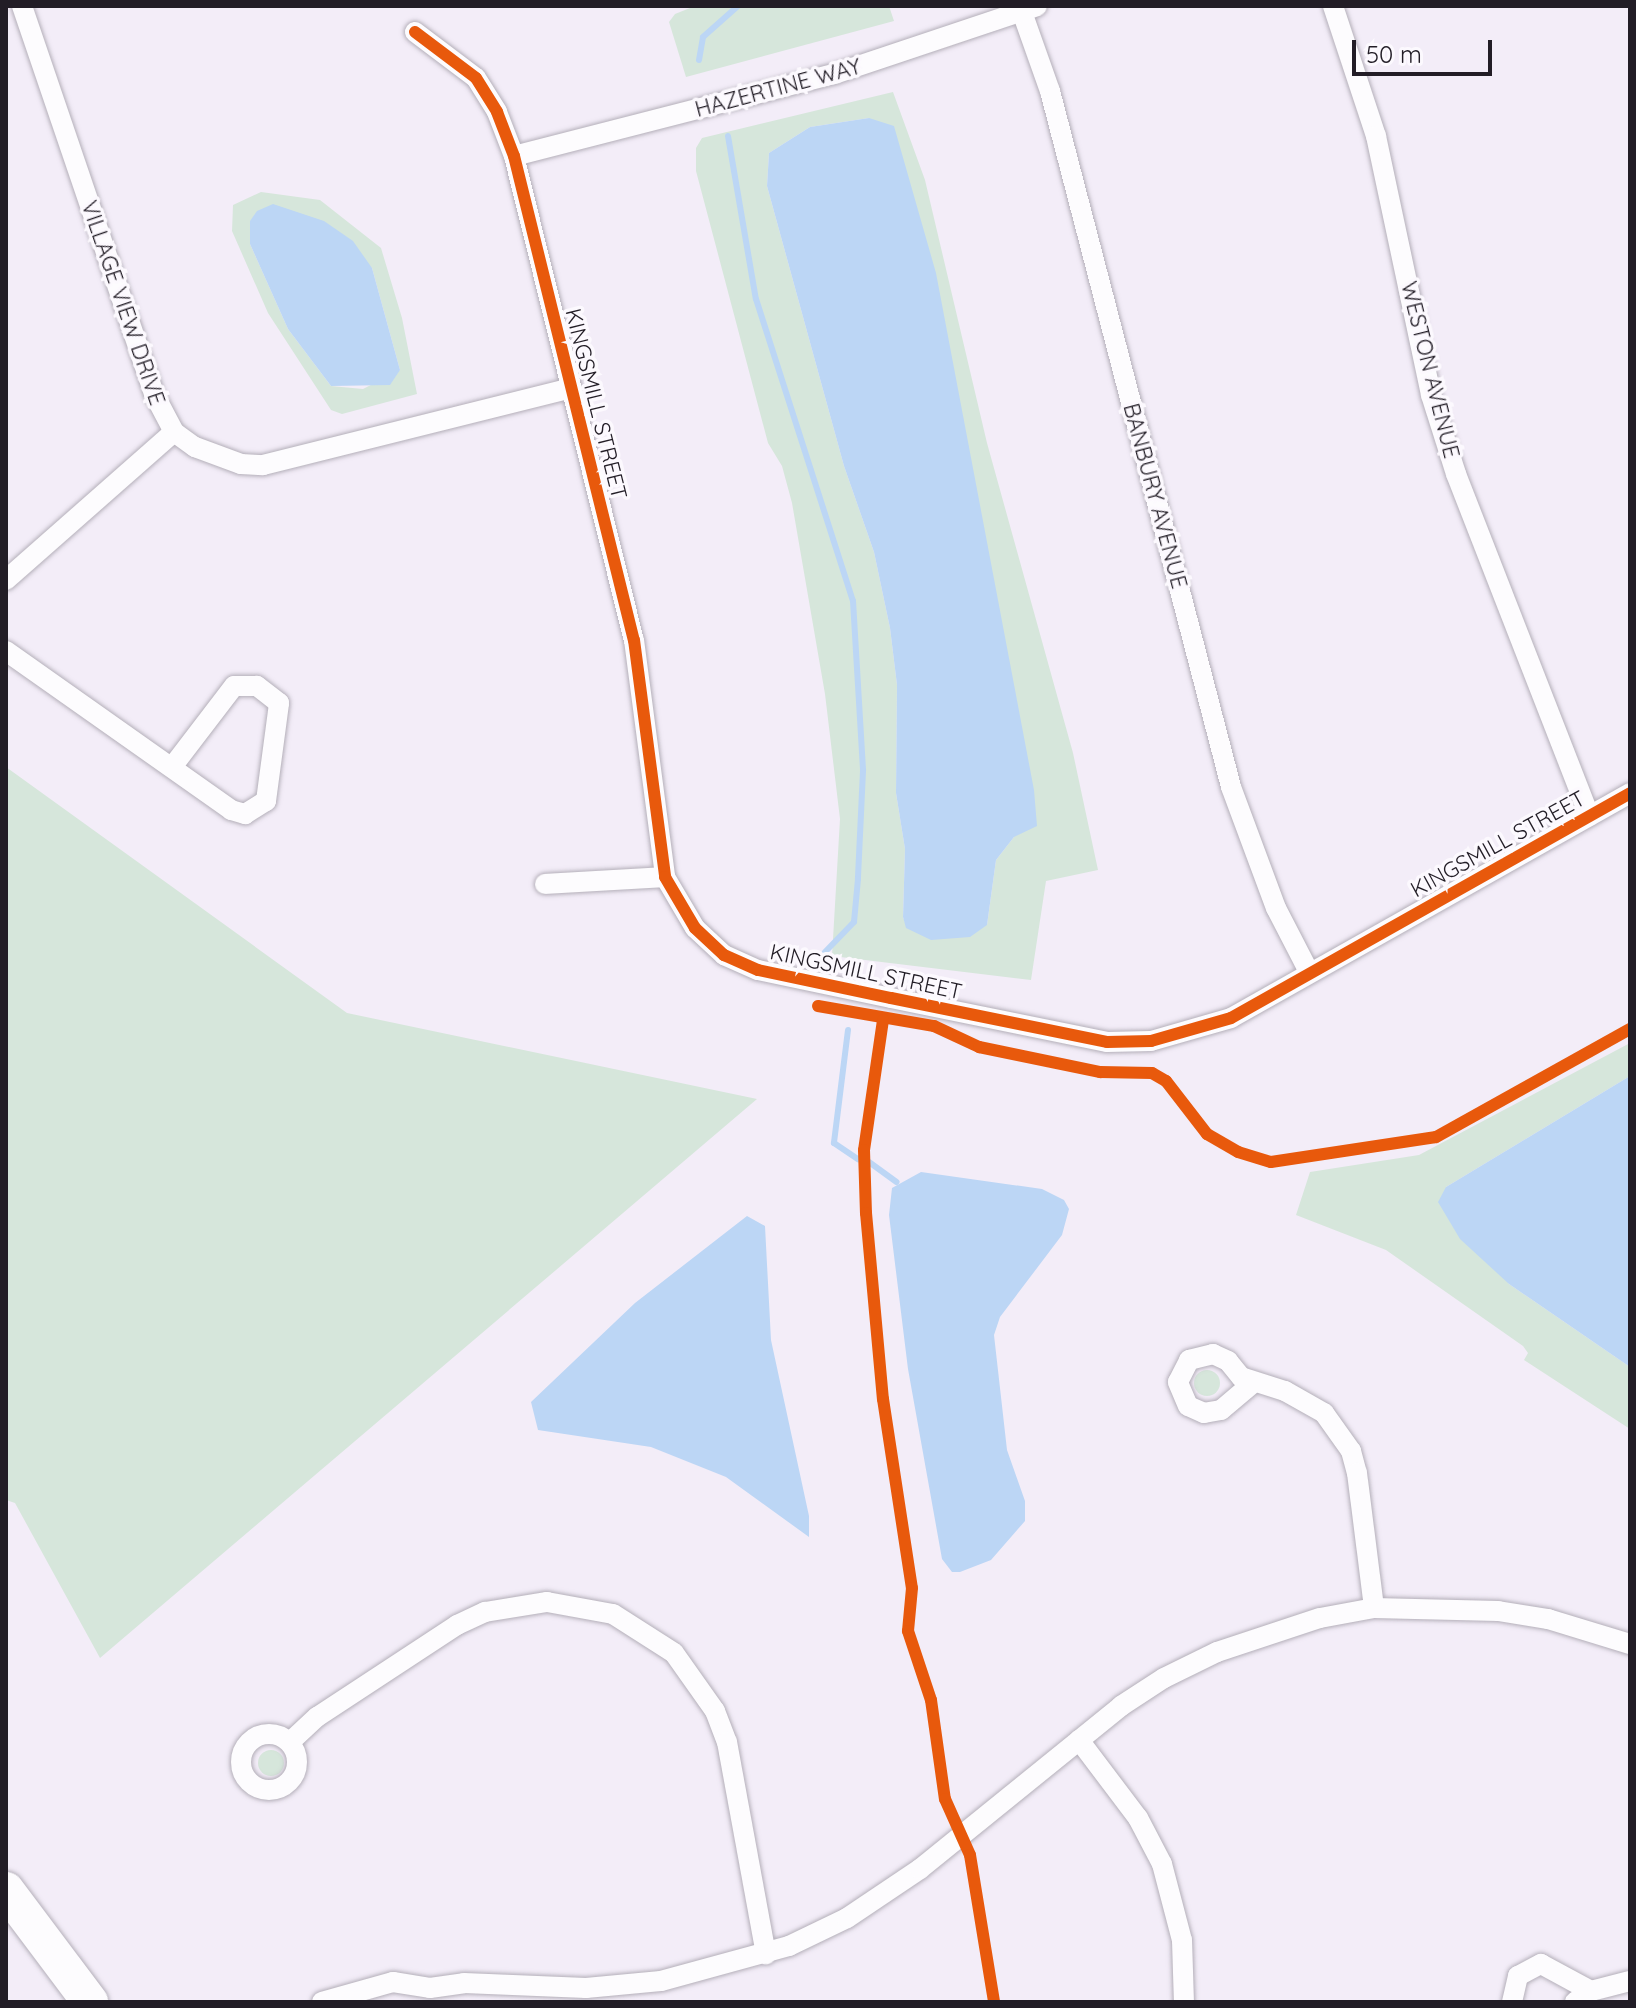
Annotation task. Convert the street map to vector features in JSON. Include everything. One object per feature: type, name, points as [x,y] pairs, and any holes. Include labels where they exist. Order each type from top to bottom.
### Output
[{"type":"highway","points":[[6,1890],[90,2002]]},
{"type":"street","name":"VILLAGE VIEW DRIVE","points":[[22,6],[154,394],[174,432],[217,457],[263,465],[572,388]]},
{"type":"street","name":"WESTON AVENUE","points":[[1333,6],[1376,136],[1431,395],[1456,474],[1589,816]]},
{"type":"street","name":"HAZERTINE WAY","points":[[514,156],[834,74],[1030,9]]},
{"type":"street","name":"BANBURY AVENUE","points":[[1030,9],[1231,787],[1275,907],[1309,972]]},
{"type":"street","name":"KINGSMILL STREET","points":[[415,32],[476,78],[497,112],[514,156],[637,653],[665,877],[695,928],[724,955],[758,970],[1107,1042],[1188,1034],[1231,1018],[1630,793]]},
{"type":"street","points":[[6,580],[174,432]]},
{"type":"street","points":[[6,651],[231,810],[258,810],[266,801],[281,715],[279,703],[257,686],[234,686],[172,767]]},
{"type":"street","points":[[545,884],[665,877]]},
{"type":"street","points":[[1253,1383],[1306,1400],[1324,1413],[1351,1451],[1374,1608]]},
{"type":"street","points":[[290,1742],[317,1717],[457,1625],[485,1612],[547,1602],[613,1614],[674,1653],[715,1711],[727,1742],[766,1954]]},
{"type":"street","points":[[402,2002],[464,1983],[611,1987],[707,1972],[766,1954],[883,1896],[1142,1692],[1217,1652],[1320,1618],[1374,1608],[1498,1611],[1548,1619],[1630,1644]]},
{"type":"street","points":[[1079,1740],[1138,1818],[1162,1864],[1182,1940],[1184,2002]]},
{"type":"street","points":[[1512,2002],[1518,1976],[1541,1964],[1583,1996],[1630,1981]]},
{"type":"street","points":[[322,2002],[393,1982],[432,1995]]},
{"type":"green space","points":[[695,6],[889,6],[894,21],[686,77],[669,22],[675,14]]},
{"type":"green space","points":[[893,92],[925,180],[987,443],[1073,753],[1098,870],[1046,881],[1031,980],[832,956],[840,819],[825,694],[792,503],[782,466],[768,443],[696,171],[696,148],[702,138]],"holes":[[[869,118],[1014,837],[996,860],[987,925],[907,928],[903,917],[905,849],[896,793],[897,685],[890,628],[874,552],[844,466],[767,186],[769,153],[810,127]]]},
{"type":"green space","points":[[261,192],[320,200],[381,248],[402,318],[417,394],[342,414],[331,410],[268,313],[232,231],[233,205]],"holes":[[[250,221],[372,268],[400,370],[363,389],[331,386],[288,329],[250,244]]]},
{"type":"green space","points":[[6,767],[347,1013],[757,1099],[100,1658],[15,1503],[6,1500]]},
{"type":"green space","points":[[1630,1043],[1630,1076],[1446,1187],[1509,1284],[1630,1367],[1630,1429],[1524,1360],[1528,1353],[1523,1346],[1386,1250],[1296,1215],[1310,1172],[1419,1155]]},
{"type":"green space","points":[[1207,1370],[1216,1374],[1220,1383],[1216,1392],[1207,1396],[1198,1392],[1194,1383],[1198,1374]]},
{"type":"green space","points":[[271,1750],[280,1754],[284,1763],[280,1772],[271,1776],[262,1772],[258,1763],[262,1754]]},
{"type":"water","points":[[869,118],[894,126],[936,273],[1034,790],[1037,826],[1014,837],[996,860],[987,925],[970,937],[931,940],[906,928],[903,917],[905,849],[896,793],[897,685],[890,628],[874,552],[844,466],[767,186],[769,153],[810,127]]},
{"type":"water","points":[[273,204],[324,221],[353,241],[372,268],[400,370],[390,385],[331,386],[288,329],[250,244],[250,221],[257,211]]},
{"type":"water","points":[[1630,1076],[1630,1367],[1509,1284],[1460,1239],[1438,1202],[1446,1187]]},
{"type":"water","points":[[921,1172],[1042,1189],[1064,1200],[1069,1209],[1062,1235],[1000,1317],[994,1335],[1007,1450],[1025,1501],[1025,1521],[991,1560],[960,1572],[952,1572],[942,1559],[908,1369],[889,1215],[892,1188]]},
{"type":"water","points":[[747,1216],[765,1226],[771,1340],[809,1516],[809,1537],[726,1477],[651,1447],[538,1430],[531,1402],[635,1303]]},
{"type":"waterway","points":[[699,60],[703,37],[738,6]]},
{"type":"waterway","points":[[728,136],[756,299],[853,601],[863,771],[858,879],[854,922],[825,952]]},
{"type":"waterway","points":[[848,1030],[834,1143],[858,1159]]},
{"type":"waterway","points":[[869,1162],[897,1182]]},
{"type":"cycle path","points":[[415,32],[476,78],[497,112],[514,156],[634,640],[665,877],[695,928],[724,955],[758,970],[1107,1042],[1151,1041],[1231,1018],[1630,793]]},
{"type":"cycle path","points":[[818,1006],[934,1026],[979,1047],[1100,1072],[1152,1073],[1166,1081],[1207,1134],[1238,1152],[1271,1162],[1436,1137],[1630,1029]]},
{"type":"cycle path","points":[[883,1020],[864,1150],[866,1213],[883,1399],[912,1588],[908,1631],[931,1700],[945,1799],[970,1855],[994,2002]]}]
